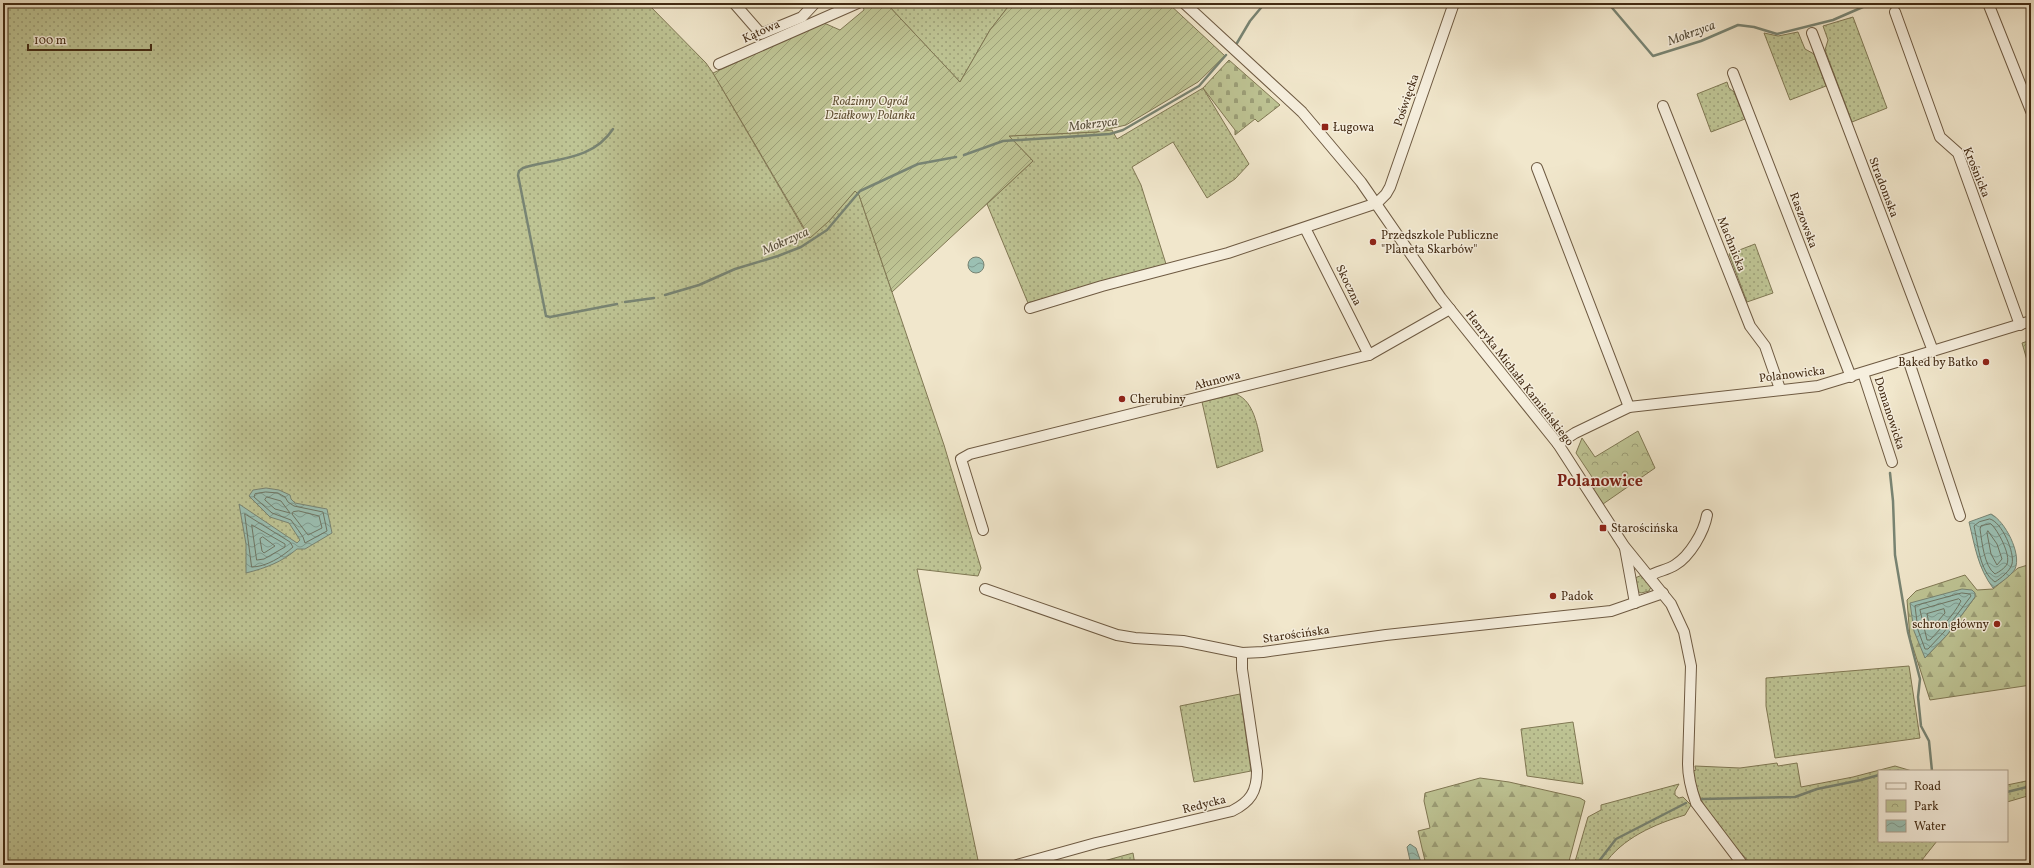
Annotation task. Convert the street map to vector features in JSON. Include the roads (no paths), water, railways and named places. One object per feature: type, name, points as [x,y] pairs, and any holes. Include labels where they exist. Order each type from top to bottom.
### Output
[{"type":"street","points":[[734,3],[761,34],[802,17],[815,3]]},
{"type":"street","name":"Kątowa","points":[[719,64],[858,3]]},
{"type":"street","name":"Henryka Michała Kamieńskiego","points":[[1184,3],[1302,112],[1377,203],[1450,309],[1558,444],[1624,546],[1663,593],[1678,617],[1689,648],[1691,666],[1688,780],[1696,803],[1743,865]]},
{"type":"street","name":"Poświęcka","points":[[1377,203],[1386,194],[1390,186],[1454,3]]},
{"type":"street","points":[[1988,3],[2031,111]]},
{"type":"street","name":"Krośnicka","points":[[1895,12],[1940,137],[1958,153],[2020,325]]},
{"type":"street","name":"Stradomska","points":[[1812,33],[1933,351]]},
{"type":"street","name":"Raszowska","points":[[1733,73],[1851,377]]},
{"type":"street","name":"Machnicka","points":[[1663,106],[1750,326],[1765,346],[1780,389]]},
{"type":"street","points":[[1537,168],[1629,407]]},
{"type":"street","points":[[1030,308],[1102,286],[1228,253],[1377,203]]},
{"type":"street","name":"Skoczna","points":[[1305,228],[1369,355]]},
{"type":"street","name":"Ałunowa","points":[[983,530],[961,459],[970,454],[1369,355],[1450,309]]},
{"type":"street","name":"Polanowicka","points":[[1558,444],[1575,433],[1629,407],[1780,389],[1818,386],[2031,321]]},
{"type":"street","points":[[1908,359],[1960,516]]},
{"type":"street","name":"Domanowicka","points":[[1863,373],[1892,462]]},
{"type":"street","points":[[1649,576],[1657,571],[1676,565],[1683,559],[1700,534],[1705,524],[1707,515]]},
{"type":"street","points":[[1624,546],[1635,603]]},
{"type":"street","name":"Starościńska","points":[[985,589],[1117,635],[1135,638],[1184,641],[1242,653],[1502,622],[1611,611],[1663,593]]},
{"type":"street","name":"Redycka","points":[[1017,865],[1096,843],[1232,811],[1244,805],[1251,797],[1257,784],[1257,771],[1242,669],[1242,653]]},
{"type":"water","points":[[976,257],[982,259],[984,265],[982,271],[976,273],[970,271],[968,265],[970,259]]},
{"type":"water","points":[[266,488],[279,490],[290,495],[291,499],[295,503],[327,509],[332,533],[305,549],[297,549],[286,558],[246,573],[246,544],[239,504],[297,543],[300,540],[289,523],[270,517],[249,496],[253,490]]},
{"type":"water","points":[[1991,514],[2002,523],[2011,538],[2017,563],[2011,574],[1993,588],[1980,565],[1969,522]]},
{"type":"water","points":[[1962,589],[1972,590],[1975,593],[1975,597],[1947,635],[1925,658],[1914,631],[1910,603]]},
{"type":"water","points":[[1410,844],[1416,848],[1422,865],[1411,865],[1407,847]]},
{"type":"waterway","name":"Mokrzyca","points":[[1237,43],[1250,21],[1265,3]]},
{"type":"waterway","name":"Mokrzyca","points":[[1608,3],[1653,56],[1701,41],[1738,25],[1754,27],[1777,34],[1833,20],[1872,3]]},
{"type":"waterway","name":"Mokrzyca","points":[[964,155],[1003,141],[1110,134],[1123,130],[1199,86],[1226,55]]},
{"type":"waterway","points":[[613,129],[595,147],[584,153],[523,168],[519,171],[518,175],[546,316],[550,317],[617,304]]},
{"type":"waterway","name":"Mokrzyca","points":[[665,295],[699,285],[735,269],[778,256],[801,247],[827,230],[860,191],[918,164],[956,157]]},
{"type":"waterway","points":[[625,302],[654,298]]},
{"type":"waterway","points":[[1890,473],[1893,501],[1895,555],[1908,632],[1920,679],[1918,697],[1921,726],[1929,741],[1932,770]]},
{"type":"waterway","points":[[1702,799],[1795,797],[1817,789],[1878,775]]},
{"type":"waterway","points":[[2008,792],[2031,786]]},
{"type":"waterway","points":[[1596,865],[1616,839],[1686,803]]},
{"type":"place","name":"Ługowa","points":[[1325,127]]},
{"type":"place","name":"Przedszkole Publiczne \"Planeta Skarbów\"","points":[[1373,242]]},
{"type":"place","name":"Baked by Batko","points":[[1986,362]]},
{"type":"place","name":"Cherubiny","points":[[1122,399]]},
{"type":"place","name":"Starościńska","points":[[1603,528]]},
{"type":"place","name":"Padok","points":[[1553,596]]},
{"type":"place","name":"schron główny","points":[[1997,624]]},
{"type":"district","name":"Polanowice","points":[[1600,480]]},
{"type":"park label","name":"Rodzinny Ogród Działkowy Polanka","points":[[870,108]]}]
